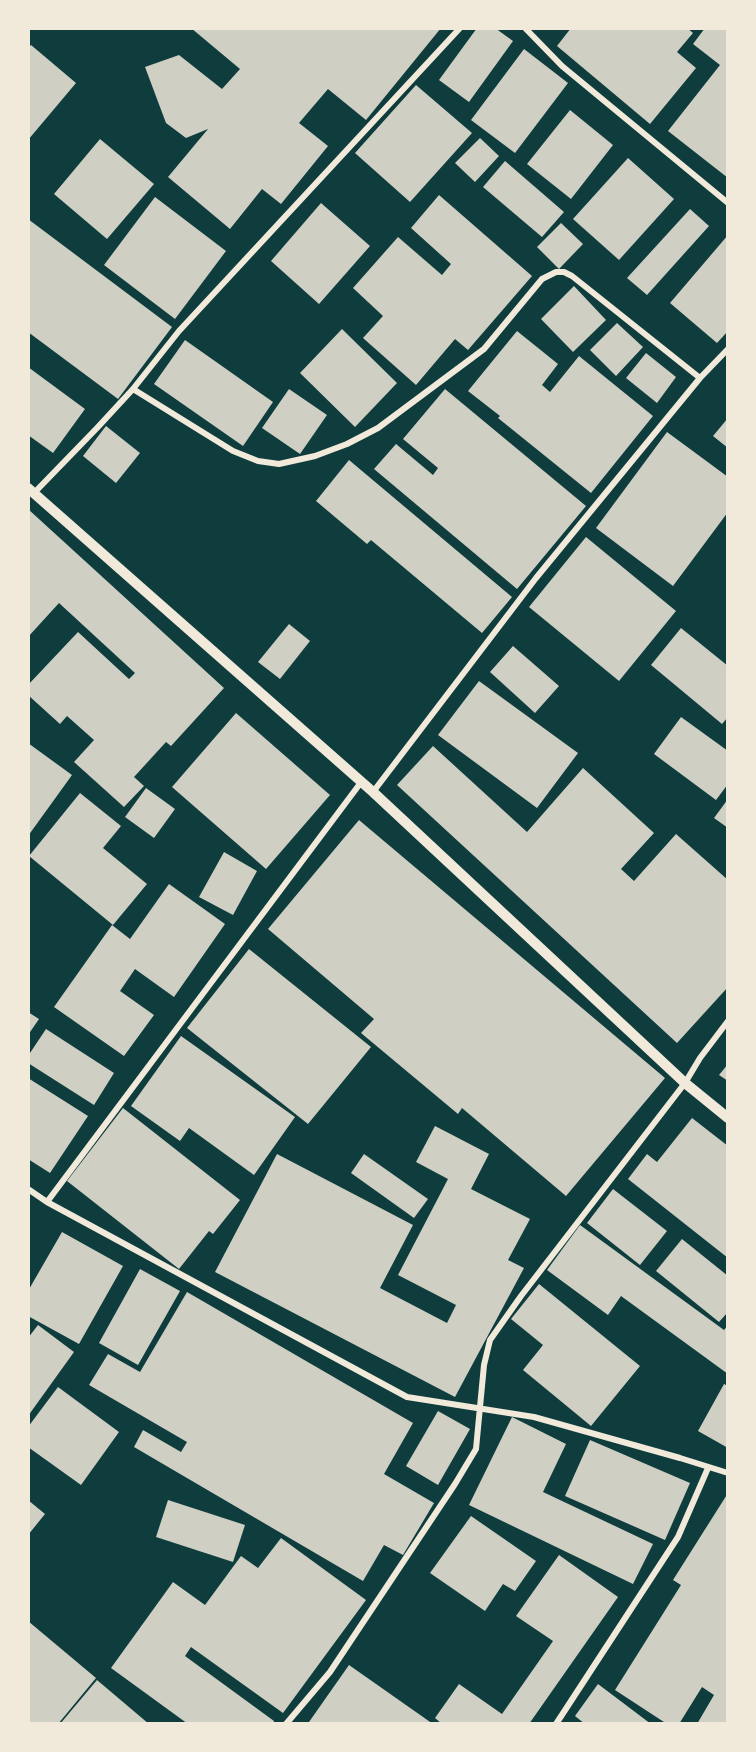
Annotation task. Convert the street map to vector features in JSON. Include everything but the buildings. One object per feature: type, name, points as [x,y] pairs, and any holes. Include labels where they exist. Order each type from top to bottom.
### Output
[{"type":"street","points":[[460,28],[179,331],[133,389],[97,429],[31,491],[362,782],[685,1083],[728,1118]]},
{"type":"street","points":[[525,28],[562,66],[728,203]]},
{"type":"street","points":[[133,389],[233,451],[258,461],[279,464],[315,456],[347,444],[378,428],[484,349],[542,279],[556,272],[564,272],[572,276],[700,378]]},
{"type":"street","points":[[373,792],[536,578],[700,378],[728,349]]},
{"type":"street","points":[[47,1202],[362,782]]},
{"type":"street","points":[[286,1724],[330,1672],[476,1449],[484,1365],[490,1340],[521,1296],[685,1083],[700,1058],[728,1021]]},
{"type":"street","points":[[28,1189],[47,1202],[407,1397],[534,1417],[728,1473]]},
{"type":"street","points":[[556,1724],[678,1537],[708,1468]]}]
